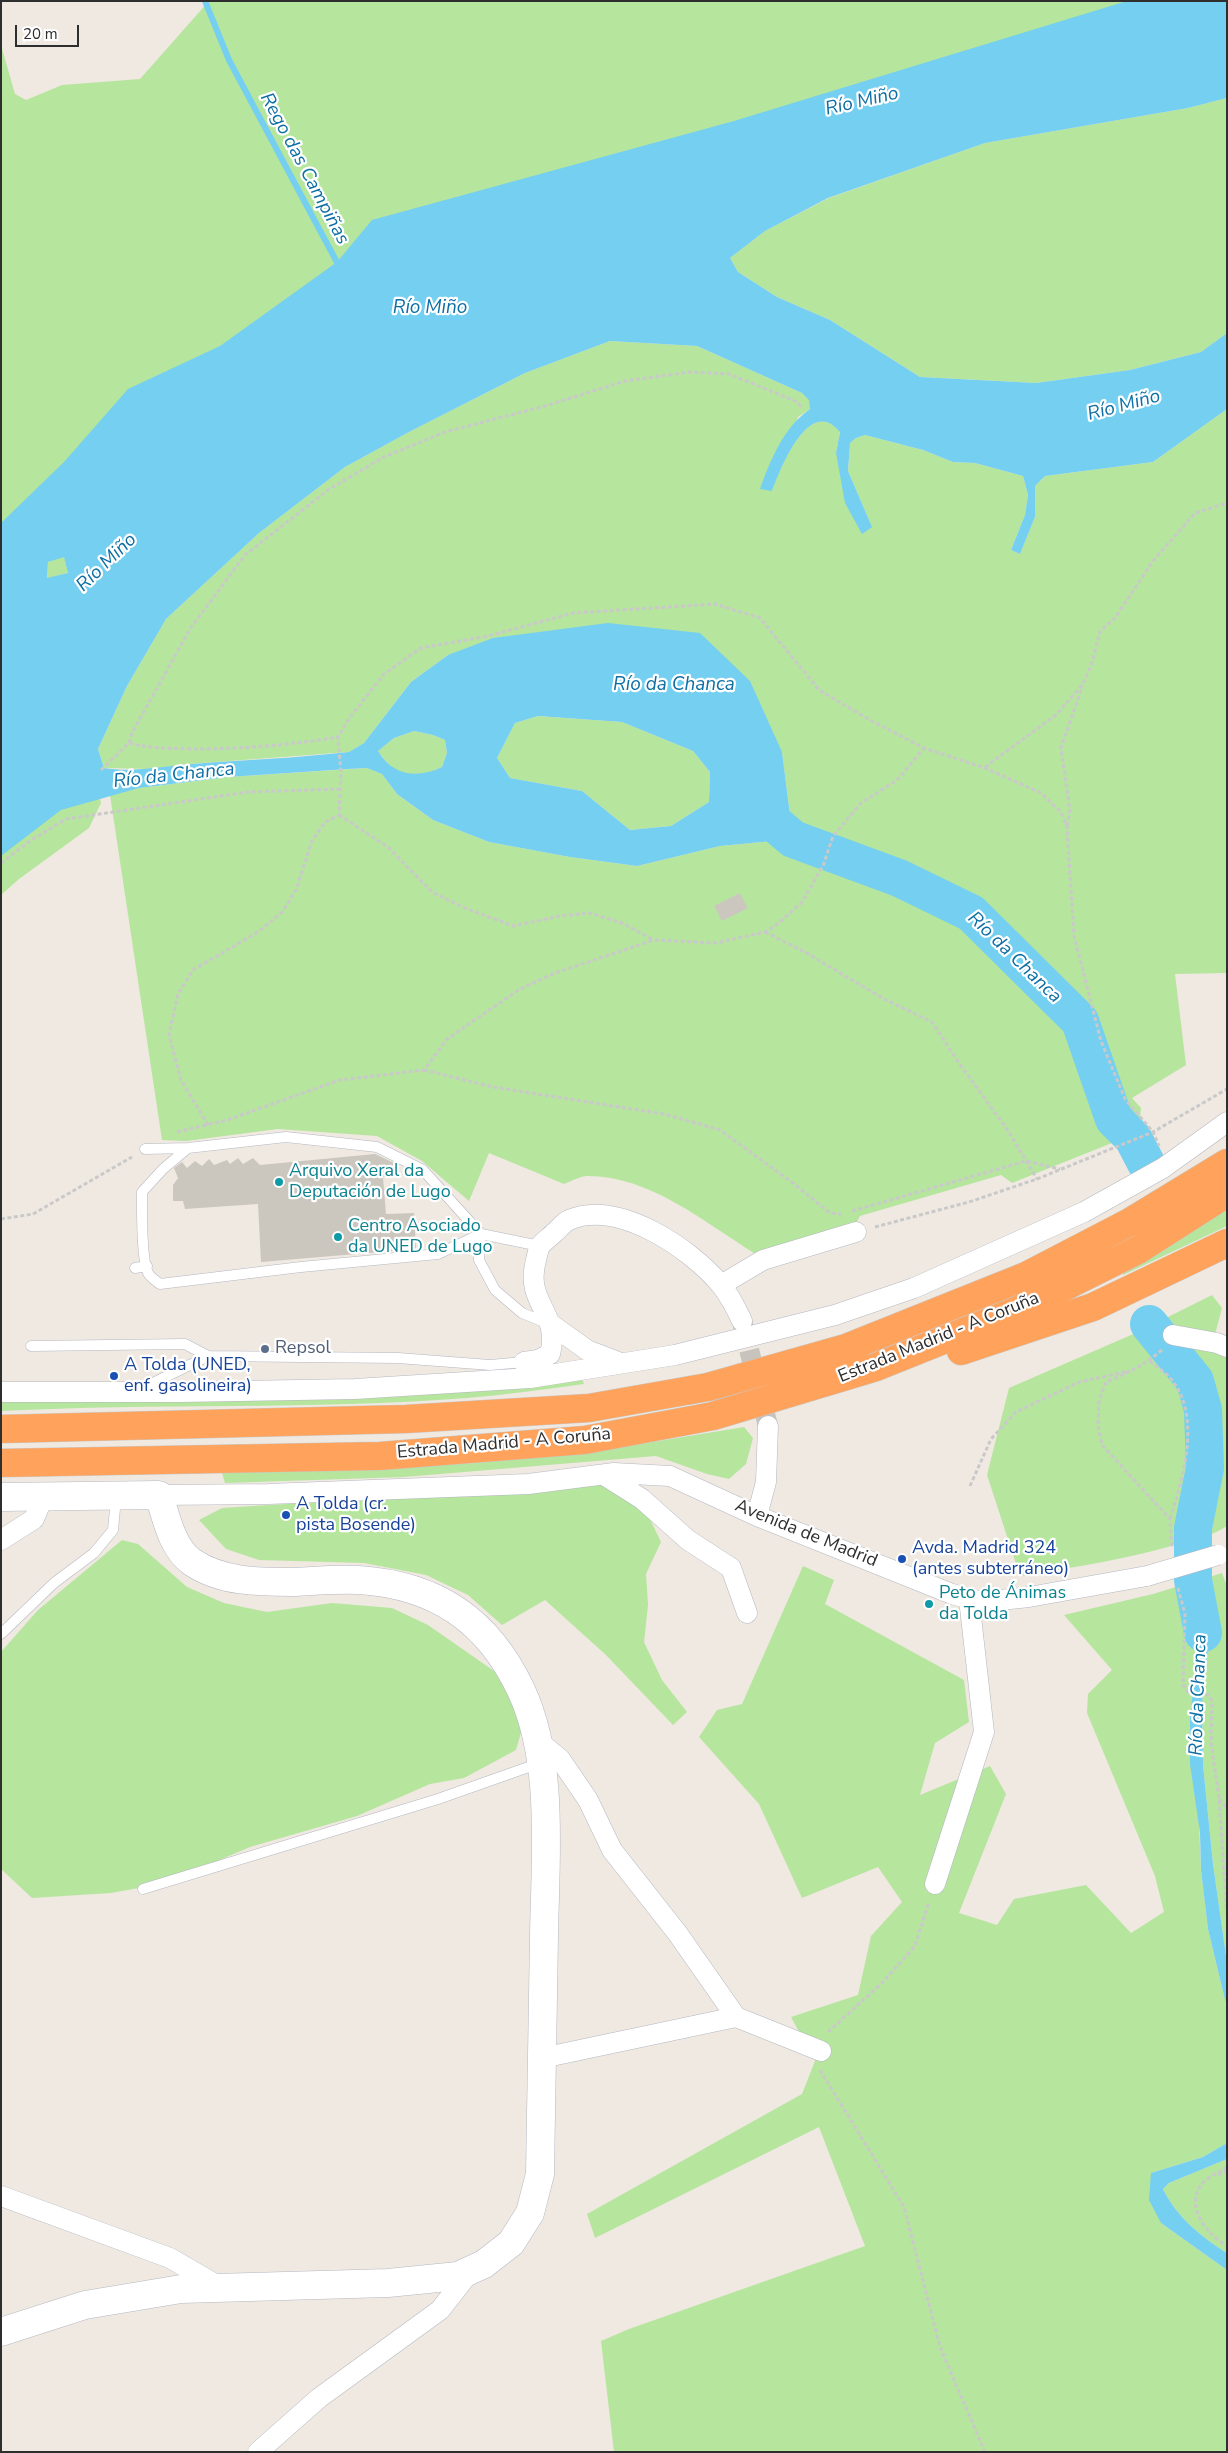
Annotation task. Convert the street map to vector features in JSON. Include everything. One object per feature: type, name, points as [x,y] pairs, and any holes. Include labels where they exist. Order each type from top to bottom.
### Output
[{"type":"highway","name":"Estrada Madrid - A Coruña","points":[[1,1429],[406,1418],[589,1408],[708,1387],[846,1348],[1026,1276],[1130,1222],[1227,1163]]},
{"type":"highway","name":"Estrada Madrid - A Coruña","points":[[1,1462],[380,1456],[585,1440],[713,1416],[876,1367],[1018,1310],[1138,1250],[1227,1193]]},
{"type":"highway","points":[[713,1416],[849,1389],[1093,1307],[1227,1243]]},
{"type":"street","points":[[1,1392],[355,1389],[527,1370],[623,1364],[675,1356],[835,1315],[914,1288],[1084,1212],[1162,1168],[1227,1122]]},
{"type":"street","points":[[527,1370],[538,1360],[550,1354],[554,1340],[552,1326],[534,1292],[532,1275],[540,1246],[568,1221],[594,1215],[621,1217],[651,1230],[694,1258],[721,1285],[742,1321]]},
{"type":"street","points":[[721,1285],[763,1260],[856,1232]]},
{"type":"street","points":[[552,1326],[587,1350],[623,1364]]},
{"type":"street","points":[[1173,1335],[1217,1343],[1227,1347]]},
{"type":"street","points":[[758,1516],[766,1482],[768,1426]]},
{"type":"street","points":[[604,1475],[642,1499],[688,1540],[731,1568],[747,1613]]},
{"type":"street","name":"Avenida de Madrid","points":[[159,1495],[268,1494],[528,1484],[604,1475],[670,1476],[758,1516],[952,1594],[981,1602],[1029,1597],[1147,1576],[1222,1553]]},
{"type":"street","points":[[1,1497],[116,1494],[159,1495],[176,1542],[191,1561],[217,1573],[254,1582],[359,1580],[413,1588],[452,1606],[480,1628],[505,1660],[522,1692],[539,1752],[546,1832],[540,2174],[530,2213],[511,2243],[484,2264],[458,2276],[388,2283],[181,2289],[84,2305],[1,2332]]},
{"type":"street","points":[[1,1540],[34,1519],[44,1495]]},
{"type":"street","points":[[935,1884],[984,1732],[969,1599]]},
{"type":"street","points":[[539,1752],[560,1759],[588,1800],[612,1850],[678,1934],[736,2017]]},
{"type":"street","points":[[542,2058],[736,2017],[821,2050]]},
{"type":"street","points":[[1,2196],[170,2258],[220,2287]]},
{"type":"street","points":[[258,2452],[319,2398],[440,2310],[472,2269]]},
{"type":"lane","points":[[145,1149],[188,1148],[286,1137],[377,1147],[422,1170],[481,1234],[540,1246]]},
{"type":"lane","points":[[188,1148],[163,1169],[142,1192],[142,1226],[147,1266],[149,1275],[160,1284],[301,1267],[438,1254],[481,1234]]},
{"type":"lane","points":[[481,1234],[479,1260],[495,1290],[522,1314],[552,1326]]},
{"type":"lane","points":[[135,1268],[147,1266]]},
{"type":"lane","points":[[31,1346],[184,1344],[208,1356],[398,1358],[490,1365],[527,1370]]},
{"type":"lane","points":[[135,1392],[208,1356]]},
{"type":"lane","points":[[1,1634],[54,1584],[94,1553],[113,1530],[116,1494]]},
{"type":"lane","points":[[143,1890],[438,1799],[539,1752]]},
{"type":"path","points":[[101,770],[129,743],[133,731],[190,629],[245,555],[328,490],[382,458],[445,432],[545,406],[625,380],[690,372],[729,374],[795,401],[803,408]]},
{"type":"path","points":[[1153,1132],[1125,1099],[1101,1040],[1074,936],[1067,827],[1070,811],[1062,748],[1092,663],[1100,632],[1115,618],[1153,561],[1195,513],[1227,503]]},
{"type":"path","points":[[339,815],[341,774],[338,737],[350,717],[384,674],[422,648],[488,636],[573,613],[715,604],[760,618],[819,690],[870,720],[924,748],[985,768],[1040,793],[1060,812],[1067,827]]},
{"type":"path","points":[[985,768],[1056,714],[1083,684]]},
{"type":"path","points":[[129,743],[148,748],[227,749],[298,744],[338,737]]},
{"type":"path","points":[[424,1070],[447,1039],[520,989],[555,973],[654,940],[716,944],[765,932],[779,923],[802,902],[823,866],[834,836],[861,803],[897,780],[924,748]]},
{"type":"path","points":[[1,863],[30,840],[66,819],[248,792],[341,789]]},
{"type":"path","points":[[339,815],[388,847],[432,892],[465,908],[513,926],[560,916],[590,913],[622,923],[654,940]]},
{"type":"path","points":[[208,1125],[181,1080],[170,1035],[178,994],[193,970],[258,932],[282,912],[296,890],[312,841],[325,822],[339,815]]},
{"type":"path","points":[[765,932],[805,952],[884,999],[932,1022],[961,1066],[1007,1129],[1037,1179]]},
{"type":"path","points":[[1,1219],[33,1214],[178,1131],[208,1125],[340,1080],[424,1070],[492,1087],[664,1114],[720,1130],[793,1183],[830,1213],[840,1214],[1026,1161],[1060,1169]]},
{"type":"path","points":[[856,1232],[969,1202],[1037,1179],[1144,1134],[1153,1132],[1227,1089]]},
{"type":"path","points":[[1160,1352],[1137,1369],[1106,1382],[1099,1408],[1098,1426],[1102,1445],[1170,1519]]},
{"type":"path","points":[[1150,1361],[1171,1380],[1186,1408],[1186,1449],[1178,1493],[1170,1519],[1173,1552]]},
{"type":"path","points":[[970,1486],[991,1439],[1016,1412],[1079,1382],[1137,1369]]},
{"type":"path","points":[[1177,1585],[1184,1614],[1183,1685],[1185,1690],[1208,1695],[1212,1701],[1211,1743],[1219,1799],[1227,1918]]},
{"type":"path","points":[[1219,1799],[1227,1808]]},
{"type":"path","points":[[935,1884],[914,1946],[882,1983],[822,2038],[818,2067],[904,2206],[940,2347],[985,2452]]},
{"type":"path","points":[[1227,2169],[1210,2177],[1202,2184],[1196,2194],[1196,2212],[1209,2232],[1227,2246]]},
{"type":"green space","points":[[209,1],[1137,1],[1,531],[1,45],[15,94],[26,100],[62,85],[140,79]]},
{"type":"green space","points":[[1227,98],[1227,333],[1201,352],[1130,370],[1036,383],[920,377],[830,320],[777,297],[738,272],[730,258],[765,231],[829,198],[985,143],[1188,108]]},
{"type":"green space","points":[[610,341],[697,346],[802,393],[810,400],[810,409],[798,417],[772,491],[797,439],[807,428],[817,422],[829,422],[840,431],[836,453],[872,527],[848,471],[850,443],[856,438],[865,435],[923,450],[953,462],[975,463],[1023,476],[1028,495],[1025,515],[1011,550],[1020,554],[1035,517],[1035,486],[1045,476],[1153,462],[1227,409],[1227,973],[1175,974],[1186,1065],[1132,1098],[1141,1108],[1139,1128],[1117,1141],[1012,1183],[1001,1175],[860,1216],[855,1225],[754,1253],[695,1214],[653,1191],[609,1178],[586,1176],[564,1184],[489,1153],[469,1201],[422,1161],[377,1136],[278,1129],[186,1141],[162,1140],[110,795],[139,788],[228,777],[367,768],[382,774],[397,794],[433,820],[489,842],[570,857],[637,866],[720,846],[793,839],[782,752],[448,655],[411,682],[364,743],[349,752],[190,764],[150,769],[104,768],[98,749],[127,686],[166,619],[259,533],[345,467],[525,373]]},
{"type":"green space","points":[[64,556],[68,573],[47,579],[48,562]]},
{"type":"green space","points":[[538,716],[622,722],[693,751],[710,772],[709,802],[671,826],[630,830],[582,791],[510,778],[497,758],[515,723]]},
{"type":"green space","points":[[414,731],[445,740],[447,753],[442,767],[423,774],[414,775],[398,771],[384,760],[378,751],[394,738]]},
{"type":"green space","points":[[96,779],[101,803],[89,828],[19,879],[1,895],[1,822]]},
{"type":"green space","points":[[1227,1206],[1227,1226],[1123,1275],[1122,1272]]},
{"type":"green space","points":[[1212,1295],[1222,1308],[1212,1346],[1227,1356],[1227,1526],[1206,1536],[1144,1553],[1020,1576],[987,1475],[1009,1388],[1138,1332]]},
{"type":"green space","points":[[582,1379],[584,1384],[526,1392],[409,1402],[1,1411],[1,1399]]},
{"type":"green space","points":[[744,1427],[753,1438],[746,1464],[729,1479],[707,1474],[656,1456],[404,1477],[225,1483],[222,1473],[477,1463],[628,1446]]},
{"type":"green space","points":[[632,1482],[661,1542],[646,1574],[648,1605],[644,1642],[662,1680],[687,1712],[673,1725],[606,1655],[545,1600],[502,1625],[468,1595],[426,1575],[364,1563],[259,1560],[226,1549],[199,1520],[222,1508]]},
{"type":"green space","points":[[122,1540],[138,1544],[187,1587],[224,1603],[267,1612],[332,1603],[392,1608],[428,1625],[504,1678],[522,1729],[516,1750],[464,1778],[430,1784],[357,1816],[250,1847],[166,1883],[111,1893],[32,1898],[1,1869],[1,1652],[38,1610]]},
{"type":"green space","points":[[803,1566],[834,1580],[825,1604],[964,1680],[969,1722],[935,1743],[920,1795],[990,1766],[1006,1794],[959,1913],[997,1925],[1014,1899],[1086,1885],[1131,1933],[1164,1912],[1155,1876],[1087,1713],[1088,1694],[1112,1670],[1064,1615],[1153,1594],[1189,1583],[1198,1652],[1193,1683],[1201,1870],[1208,1929],[1227,2008],[1227,2143],[1203,2157],[1151,2173],[1161,2223],[1227,2270],[1227,2452],[614,2452],[601,2341],[629,2329],[865,2246],[819,2127],[595,2238],[587,2214],[802,2094],[815,2061],[791,2017],[858,1995],[871,1936],[902,1902],[878,1867],[802,1898],[759,1804],[699,1737],[717,1710],[742,1704]]},
{"type":"green space","points":[[1222,1573],[1227,1586],[1227,1963],[1213,1864],[1203,1765],[1202,1703],[1211,1623],[1197,1581]]},
{"type":"green space","points":[[1227,2159],[1227,2253],[1208,2240],[1182,2217],[1163,2189],[1169,2183]]},
{"type":"water","name":"Río Miño","points":[[1127,1],[1227,1],[1227,98],[1188,108],[985,143],[828,198],[765,231],[730,258],[738,272],[777,297],[830,320],[920,377],[1036,383],[1130,370],[1201,352],[1227,333],[1227,409],[1153,462],[1045,476],[1035,486],[1035,517],[1020,554],[1011,550],[1025,515],[1028,495],[1023,476],[975,463],[953,462],[923,450],[865,435],[856,438],[850,443],[848,471],[872,527],[862,534],[845,503],[836,453],[840,432],[829,423],[817,422],[807,428],[797,439],[789,453],[772,491],[760,489],[785,435],[792,425],[810,409],[809,400],[802,393],[697,346],[610,341],[525,373],[345,467],[259,533],[166,619],[127,686],[98,749],[104,768],[137,769],[349,752],[364,743],[411,682],[448,655],[493,638],[608,623],[700,633],[750,681],[782,752],[793,839],[720,846],[637,866],[570,857],[489,842],[433,820],[397,794],[382,774],[367,768],[228,777],[139,788],[61,810],[1,856],[1,523],[64,462],[128,389],[220,346],[337,262],[372,220],[734,121]],"holes":[[[64,557],[68,573],[47,578],[48,562]],[[538,716],[622,722],[693,751],[710,772],[709,802],[671,826],[630,830],[582,791],[510,778],[497,758],[515,723]],[[414,731],[445,740],[447,753],[442,767],[433,771],[415,774],[406,773],[391,766],[378,751],[394,738]]]},
{"type":"water","points":[[1197,1581],[1211,1623],[1202,1703],[1203,1765],[1213,1864],[1227,1963],[1227,2008],[1208,1929],[1201,1870],[1200,1833],[1190,1764],[1190,1716],[1198,1652],[1189,1583]]},
{"type":"water","points":[[1227,2143],[1227,2159],[1169,2183],[1163,2189],[1168,2199],[1190,2225],[1227,2253],[1227,2270],[1161,2223],[1149,2200],[1151,2173],[1203,2157]]},
{"type":"building","points":[[740,893],[748,908],[722,921],[714,906]]},
{"type":"building","points":[[375,1154],[394,1163],[393,1176],[383,1177],[386,1214],[414,1213],[416,1249],[261,1262],[258,1204],[185,1209],[183,1201],[173,1201],[173,1185],[178,1178],[174,1168],[182,1162],[187,1168],[195,1161],[202,1166],[209,1159],[214,1165],[227,1160],[230,1164],[238,1158],[243,1164],[253,1158],[260,1165]]},
{"type":"waterway","name":"Rego das Campiñas","points":[[205,1],[229,60],[340,268]]},
{"type":"waterway","name":"Río da Chanca","points":[[759,801],[773,822],[793,839],[899,878],[971,913],[1080,1021],[1114,1119],[1133,1138],[1146,1163]]},
{"type":"waterway","name":"Río da Chanca","points":[[1149,1324],[1195,1381],[1203,1410],[1205,1468],[1193,1528],[1193,1580],[1203,1633]]},
{"type":"tunnel","points":[[742,1321],[768,1426]]},
{"type":"place","name":"Arquivo Xeral da Deputación de Lugo","points":[[279,1182]]},
{"type":"place","name":"Centro Asociado da UNED de Lugo","points":[[338,1237]]},
{"type":"place","name":"Repsol","points":[[265,1349]]},
{"type":"place","name":"A Tolda (UNED, enf. gasolineira)","points":[[114,1376]]},
{"type":"place","name":"A Tolda (cr. pista Bosende)","points":[[286,1515]]},
{"type":"place","name":"Avda. Madrid 324 (antes subterráneo)","points":[[902,1559]]},
{"type":"place","name":"Peto de Ánimas da Tolda","points":[[929,1604]]}]
